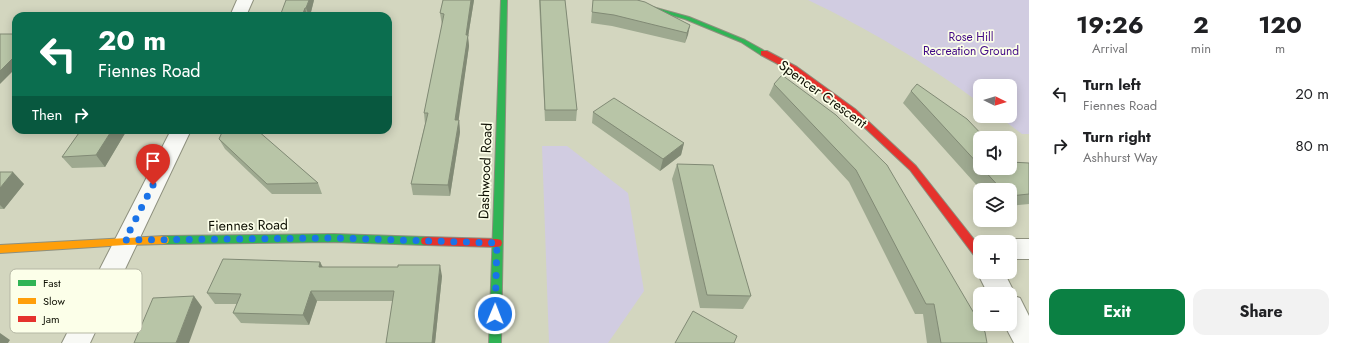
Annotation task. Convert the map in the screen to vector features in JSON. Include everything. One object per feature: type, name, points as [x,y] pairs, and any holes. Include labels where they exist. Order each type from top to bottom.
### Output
[{"type":"street","points":[[240,12],[244,0]]},
{"type":"street","name":"Dashwood Road","points":[[495,343],[504,0]]},
{"type":"street","name":"Spencer Crescent","points":[[620,0],[687,18],[743,41],[794,69],[852,111],[913,168],[973,243]]},
{"type":"street","points":[[111,269],[179,134]]},
{"type":"street","name":"Fiennes Road","points":[[0,249],[125,240],[334,238],[497,243]]},
{"type":"street","points":[[1017,249],[1029,249]]},
{"type":"street","points":[[1017,321],[1028,343]]},
{"type":"street","points":[[76,343],[81,333]]},
{"type":"green space","name":"Rose Hill Recreation Ground","points":[[808,0],[1029,0],[1029,134],[1022,134],[1007,123],[1017,123],[1017,79],[973,79],[973,98],[896,47]]},
{"type":"green space","points":[[542,146],[567,146],[628,193],[644,291],[608,343],[549,343]]},
{"type":"building","points":[[286,0],[309,0],[304,12],[282,12]]},
{"type":"building","points":[[443,0],[471,0],[466,35],[468,35],[455,120],[459,120],[448,185],[411,184],[428,113],[424,113],[444,14],[440,13]]},
{"type":"building","points":[[540,0],[565,0],[577,110],[545,110]]},
{"type":"building","points":[[593,0],[637,0],[645,2],[690,25],[687,33],[614,15],[592,12]]},
{"type":"building","points":[[0,34],[12,34],[12,59],[0,71]]},
{"type":"building","points":[[782,75],[836,115],[887,165],[973,312],[973,331],[984,331],[987,343],[941,343],[934,304],[926,304],[856,170],[774,84]]},
{"type":"building","points":[[917,84],[967,119],[978,131],[973,131],[973,158],[911,91]]},
{"type":"building","points":[[614,98],[684,143],[663,159],[593,112]]},
{"type":"building","points":[[78,134],[109,134],[96,155],[62,157]]},
{"type":"building","points":[[221,134],[262,134],[318,183],[267,184],[219,139]]},
{"type":"building","points":[[1017,162],[1029,163],[1029,194],[1017,195],[1017,183],[996,183],[988,175],[1017,175]]},
{"type":"building","points":[[677,164],[713,165],[751,296],[707,295]]},
{"type":"building","points":[[0,172],[13,172],[0,188]]},
{"type":"building","points":[[223,259],[320,262],[319,267],[398,267],[398,265],[440,265],[432,343],[386,343],[394,291],[311,291],[303,315],[233,313],[241,294],[207,293]]},
{"type":"building","points":[[194,296],[176,343],[134,343],[138,333],[142,333],[142,324],[153,298]]},
{"type":"building","points":[[693,311],[737,336],[734,343],[675,343]]},
{"type":"traffic: fast","points":[[495,343],[504,0]]},
{"type":"traffic: fast","points":[[620,0],[687,18],[743,41],[764,53]]},
{"type":"traffic: fast","points":[[164,240],[334,238],[426,241]]},
{"type":"traffic: slow","points":[[0,249],[164,240]]},
{"type":"traffic: jam","points":[[764,53],[794,69],[852,111],[913,168],[973,246]]},
{"type":"traffic: jam","points":[[426,241],[497,243]]},
{"type":"route","points":[[153,185],[125,240],[334,238],[497,243],[495,314]]}]
